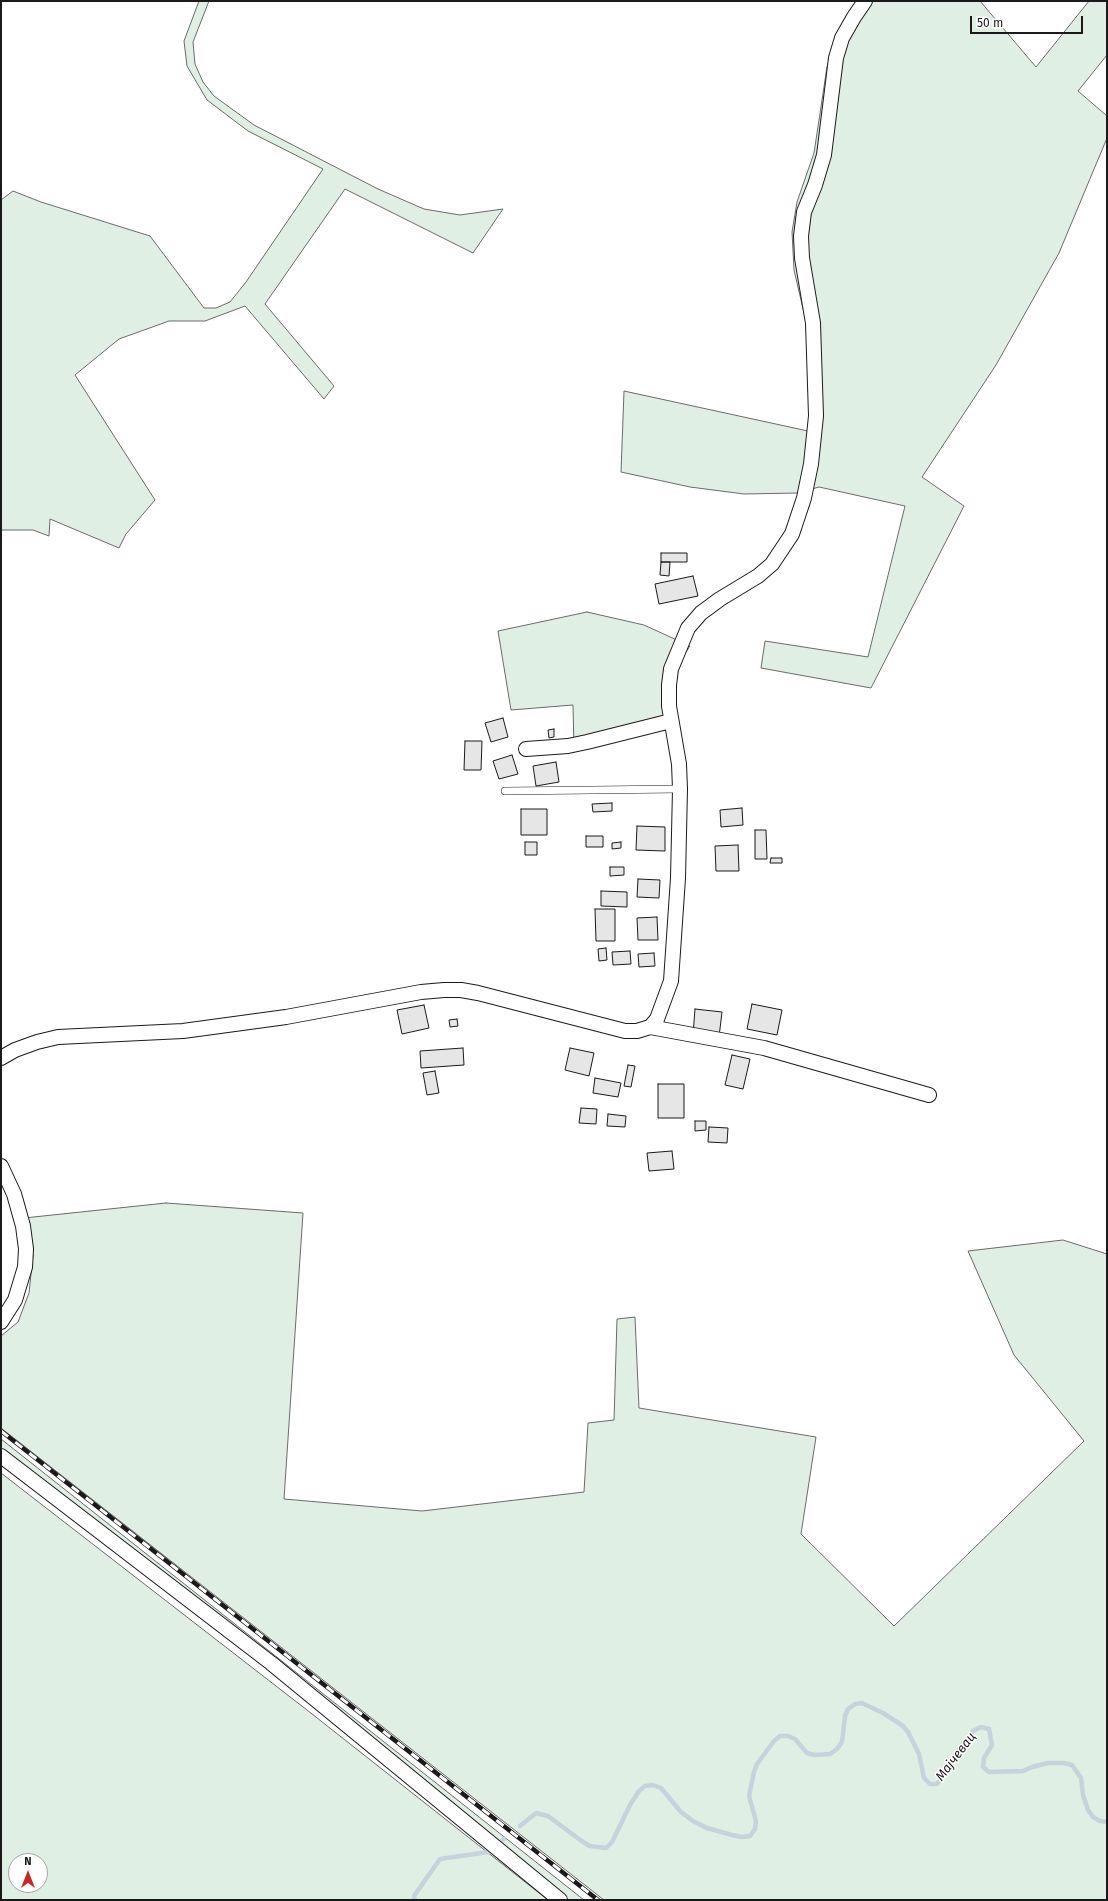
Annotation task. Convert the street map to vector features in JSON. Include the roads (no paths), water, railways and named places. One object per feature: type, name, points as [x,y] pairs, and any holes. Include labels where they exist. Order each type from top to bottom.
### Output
[{"type":"street","points":[[650,1027],[657,1019],[662,1008],[672,973],[678,878],[680,789],[679,764],[671,721],[669,685],[671,669],[688,628],[702,613],[720,599],[758,576],[772,564],[792,534],[804,498],[811,464],[816,409],[813,323],[802,258],[801,236],[804,212],[824,156],[836,58],[842,38],[865,1]]},
{"type":"street","points":[[526,750],[574,745],[671,721]]},
{"type":"street","points":[[1,1058],[37,1042],[58,1037],[183,1031],[286,1017],[421,992],[461,990],[626,1031],[636,1031],[650,1027],[764,1048],[929,1095]]},
{"type":"street","points":[[1,1166],[14,1194],[23,1226],[26,1250],[25,1266],[15,1300],[1,1322]]},
{"type":"street","points":[[1,1456],[271,1663],[560,1900]]},
{"type":"lane","points":[[505,791],[680,789]]},
{"type":"waterway","name":"Мајчевац","points":[[520,1826],[536,1813],[548,1816],[590,1846],[606,1848],[612,1842],[630,1805],[639,1791],[645,1786],[653,1785],[661,1788],[681,1812],[693,1821],[707,1828],[732,1835],[742,1837],[750,1836],[755,1829],[756,1821],[749,1796],[754,1772],[757,1764],[774,1741],[780,1736],[788,1736],[795,1739],[807,1753],[814,1755],[830,1754],[837,1749],[842,1742],[845,1716],[848,1709],[855,1704],[862,1703],[883,1713],[903,1726],[908,1732],[919,1754],[924,1778],[930,1784],[937,1784],[944,1776],[956,1753],[973,1731],[981,1727],[989,1729],[992,1745],[984,1758],[983,1767],[989,1772],[1023,1771],[1048,1763],[1064,1763],[1072,1765],[1081,1778],[1083,1795],[1088,1810],[1093,1817],[1100,1821],[1107,1822]]},
{"type":"waterway","name":"Мајчевац","points":[[415,1900],[414,1896],[440,1859],[488,1852],[504,1839]]},
{"type":"railway","points":[[1,1431],[598,1900]]}]
